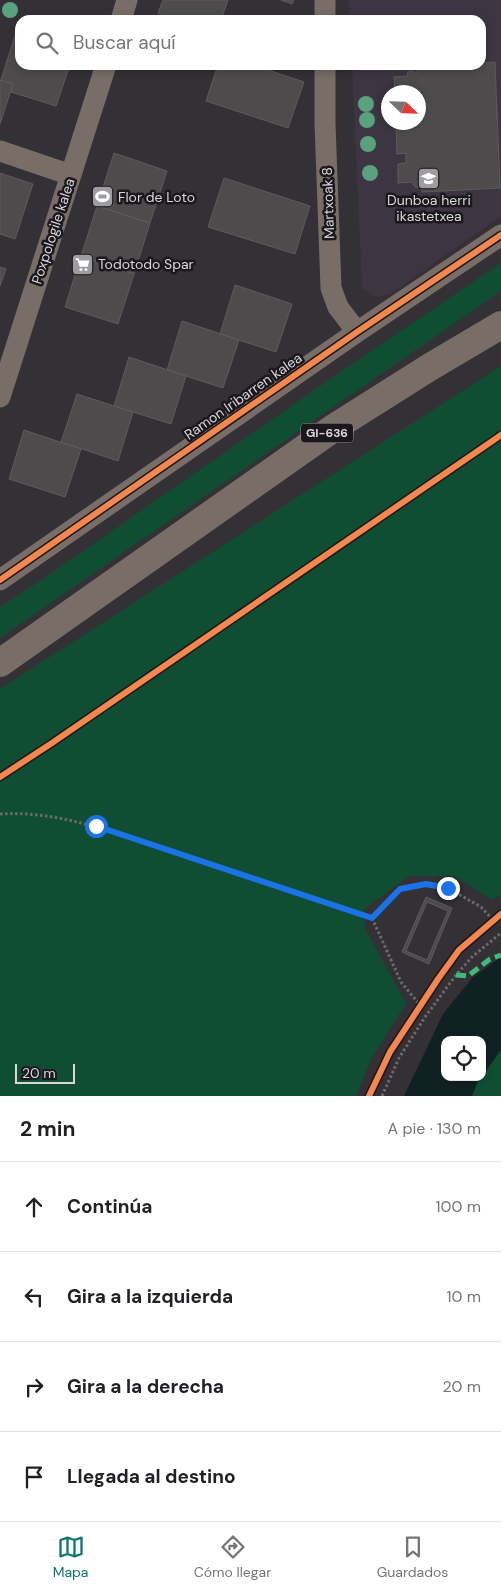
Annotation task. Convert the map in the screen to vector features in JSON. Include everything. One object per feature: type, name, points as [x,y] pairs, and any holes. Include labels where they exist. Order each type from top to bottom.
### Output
[{"type":"main road","name":"GI-636","points":[[0,663],[335,427],[501,325]]},
{"type":"street","points":[[122,15],[127,0]]},
{"type":"street","points":[[325,0],[325,15]]},
{"type":"street","name":"Poxpologile kalea","points":[[0,397],[104,70]]},
{"type":"street","name":"Martxoak 8","points":[[325,70],[331,288],[338,307],[357,332]]},
{"type":"street","points":[[0,151],[71,176]]},
{"type":"street","name":"Ramon Iribarren kalea","points":[[0,580],[501,234]]},
{"type":"path","points":[[0,777],[501,435]]},
{"type":"path","points":[[0,814],[43,815],[96,826],[372,918],[402,982],[420,1005]]},
{"type":"path","points":[[372,918],[400,889],[426,884],[448,888],[481,906],[493,920]]},
{"type":"path","points":[[487,926],[501,914]]},
{"type":"path","points":[[382,1096],[399,1058],[425,1017],[472,957],[501,933]]},
{"type":"path","points":[[415,1013],[425,998]]},
{"type":"shaded area","name":"Dunboa herri ikastetxea","points":[[349,0],[501,0],[501,216],[390,294],[375,297],[362,287],[352,70],[486,70],[486,15],[350,15]]},
{"type":"shaded area","points":[[501,957],[501,1050],[486,1071],[486,1036],[441,1036],[441,1081],[478,1081],[472,1096],[404,1096],[443,1014],[472,978]]},
{"type":"green space","points":[[501,263],[501,291],[0,638],[0,607]]},
{"type":"green space","points":[[501,366],[501,895],[493,900],[453,876],[409,876],[364,909],[365,929],[406,1003],[371,1059],[356,1096],[0,1096],[0,689]]},
{"type":"green space","points":[[501,1050],[501,1096],[472,1096],[478,1081],[486,1081],[486,1071]]},
{"type":"building","points":[[163,0],[228,0],[223,15],[164,15],[158,13]]},
{"type":"building","points":[[281,0],[294,0],[292,4]]},
{"type":"building","points":[[15,35],[15,70],[68,70],[56,106],[11,92],[13,84],[1,80]]},
{"type":"building","points":[[495,62],[500,188],[422,192],[422,185],[421,187],[415,187],[412,182],[398,183],[398,164],[406,163],[406,153],[397,154],[396,130],[426,130],[426,85],[395,85],[394,77],[408,76],[407,73],[411,70],[417,73],[417,70],[486,70],[486,63]]},
{"type":"building","points":[[216,70],[268,70],[304,82],[288,128],[206,101]]},
{"type":"building","points":[[0,80],[13,84],[0,124]]},
{"type":"building","points":[[114,153],[167,171],[150,223],[97,206]]},
{"type":"building","points":[[0,173],[33,184],[15,239],[0,234]]},
{"type":"building","points":[[224,178],[310,206],[295,254],[208,227]]},
{"type":"building","points":[[97,206],[150,223],[134,274],[81,256]]},
{"type":"building","points":[[81,256],[134,274],[118,324],[65,307]]},
{"type":"building","points":[[0,267],[6,269],[0,286]]},
{"type":"building","points":[[235,285],[292,304],[276,352],[220,334]]},
{"type":"building","points":[[182,321],[239,340],[223,388],[167,370]]},
{"type":"building","points":[[129,357],[186,376],[171,424],[114,406]]},
{"type":"building","points":[[77,394],[133,412],[118,461],[61,442]]},
{"type":"building","points":[[24,430],[81,449],[65,497],[9,479]]},
{"type":"building","points":[[426,897],[452,908],[429,964],[402,952]],"holes":[[[427,902],[448,911],[427,960],[406,951]]]},
{"type":"marked path","points":[[456,975],[468,976],[490,959],[501,955]]},
{"type":"cycle path","points":[[0,580],[357,332],[501,235]]},
{"type":"cycle path","points":[[0,777],[501,435]]},
{"type":"cycle path","points":[[369,1096],[390,1052],[459,950],[501,914]]},
{"type":"place","name":"Dunboa herri ikastetxea","points":[[429,178]]},
{"type":"place","name":"Flor de Loto","points":[[102,197]]},
{"type":"place","name":"Todotodo Spar","points":[[82,264]]},
{"type":"route","points":[[96,826],[372,918],[400,889],[426,884],[448,888]]}]
